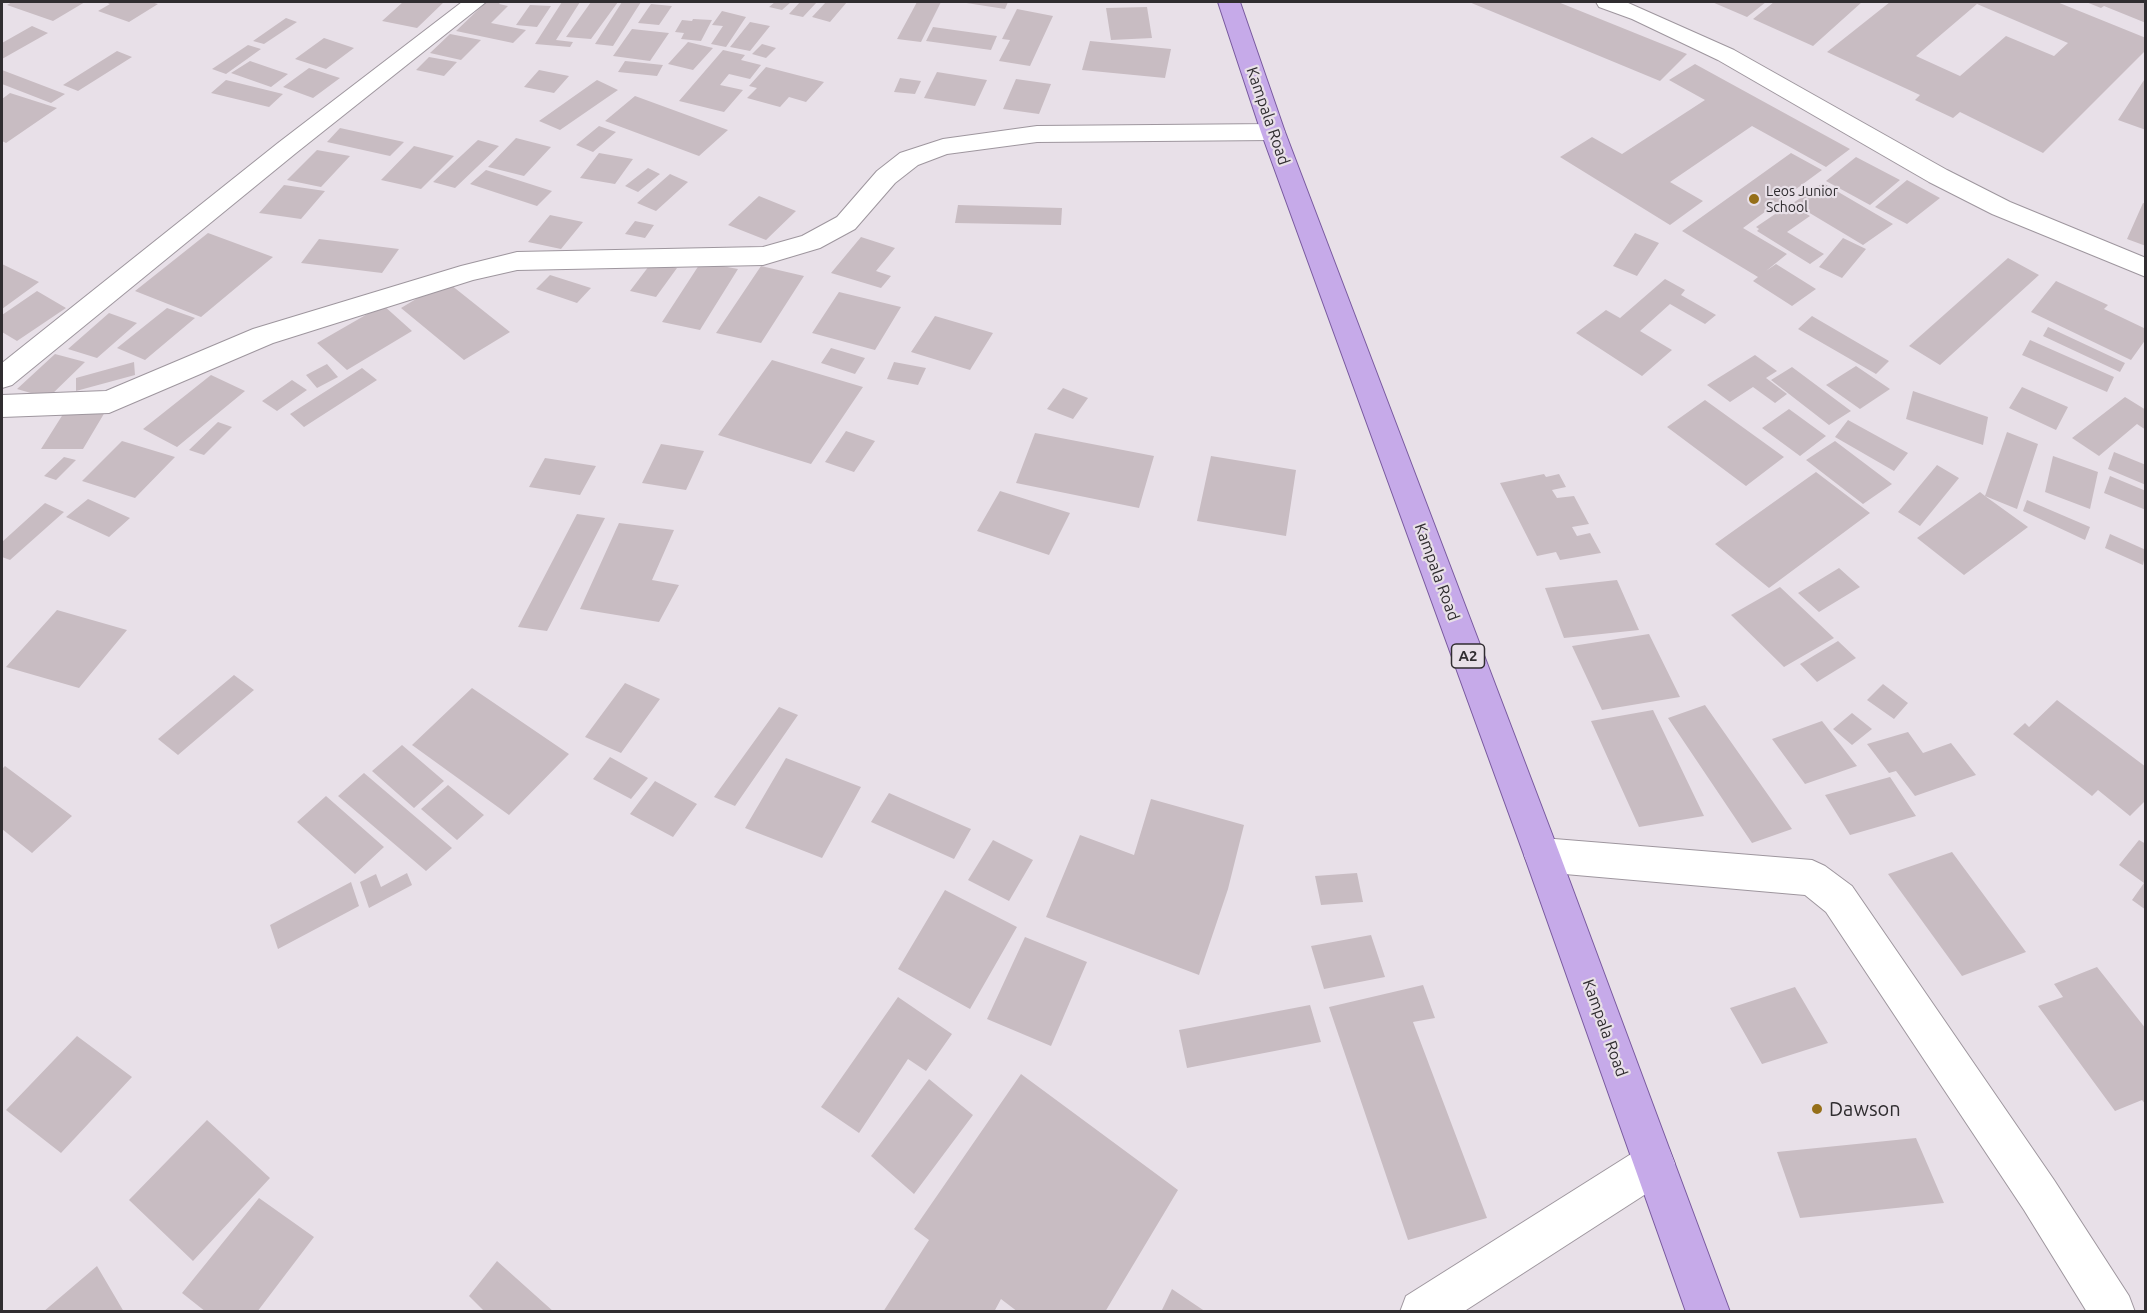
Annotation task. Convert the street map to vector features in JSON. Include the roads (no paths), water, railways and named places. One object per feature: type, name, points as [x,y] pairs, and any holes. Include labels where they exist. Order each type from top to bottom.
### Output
[{"type":"main road","name":"Kampala Road","points":[[1229,2],[1273,132],[1542,855],[1707,1311]]},
{"type":"street","points":[[2,378],[133,271],[475,2]]},
{"type":"street","points":[[1607,2],[1640,14],[1726,55],[1938,176],[2001,208],[2145,268]]},
{"type":"street","points":[[2,405],[109,402],[263,336],[470,272],[518,261],[763,256],[811,242],[846,223],[886,177],[909,159],[943,147],[1037,134],[1273,132]]},
{"type":"street","points":[[1542,855],[1812,878],[1839,899],[2039,1195],[2113,1311]]},
{"type":"street","points":[[1422,1311],[1654,1164]]},
{"type":"place","name":"Leos Junior School","points":[[1754,199]]},
{"type":"place","name":"Dawson","points":[[1817,1109]]}]
